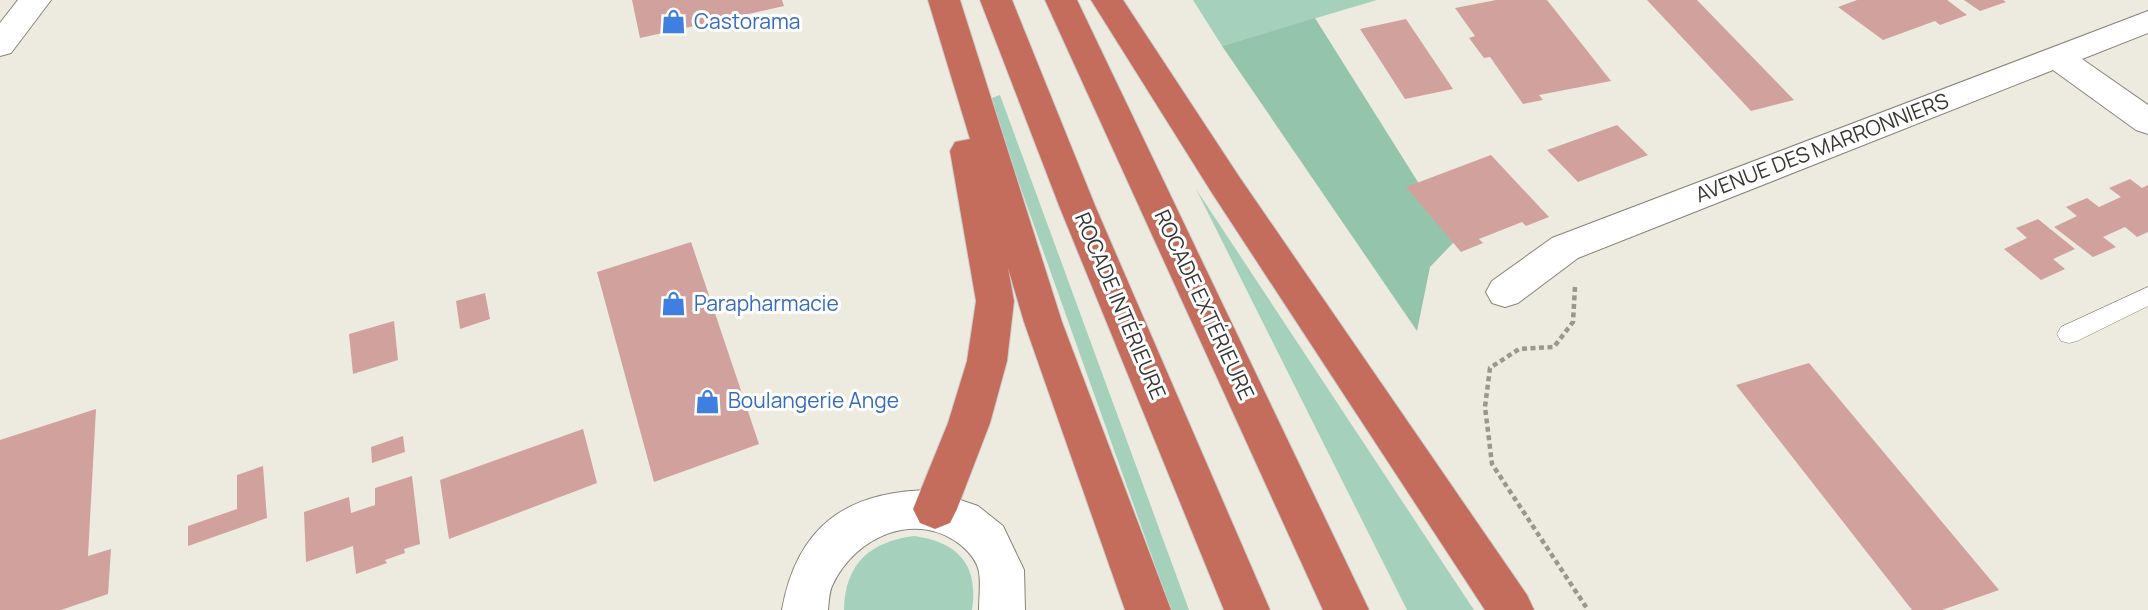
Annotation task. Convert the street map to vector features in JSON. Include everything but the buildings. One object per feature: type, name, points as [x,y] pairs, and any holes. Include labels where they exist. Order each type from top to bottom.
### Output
[{"type":"highway","points":[[935,509],[969,424],[987,361],[995,302],[943,0]]},
{"type":"highway","points":[[943,0],[1043,322],[1148,610]]},
{"type":"highway","name":"ROCADE INTÉRIEURE","points":[[996,0],[1078,208],[1247,610]]},
{"type":"highway","name":"ROCADE EXTÉRIEURE","points":[[1061,0],[1346,610]]},
{"type":"highway","points":[[1107,0],[1225,184],[1511,610]]},
{"type":"street","points":[[0,45],[35,0]]},
{"type":"street","name":"AVENUE DES MARRONNIERS","points":[[1505,292],[1565,248],[2148,21]]},
{"type":"street","points":[[2057,57],[2148,122]]},
{"type":"street","points":[[805,610],[810,580],[824,552],[846,530],[874,514],[905,507],[935,509],[963,520],[985,538],[999,564],[1005,592],[1002,610]]},
{"type":"lane","points":[[2069,334],[2148,296]]},
{"type":"path","points":[[1580,279],[1573,289],[1573,322],[1555,347],[1519,348],[1489,368],[1485,407],[1492,464],[1588,610]]},
{"type":"green space","points":[[1193,0],[1377,0],[1222,46]]},
{"type":"green space","points":[[1315,18],[1455,241],[1430,267],[1417,331],[1222,46]]},
{"type":"green space","points":[[1000,95],[1189,610],[1171,610],[989,99]]},
{"type":"green space","points":[[1196,189],[1474,610],[1407,610]]},
{"type":"green space","points":[[914,536],[943,544],[962,558],[972,580],[972,610],[844,610],[849,580],[862,558],[884,544]]},
{"type":"place","name":"Castorama","points":[[674,22]]},
{"type":"place","name":"Parapharmacie","points":[[674,304]]},
{"type":"place","name":"Boulangerie Ange","points":[[708,401]]}]
